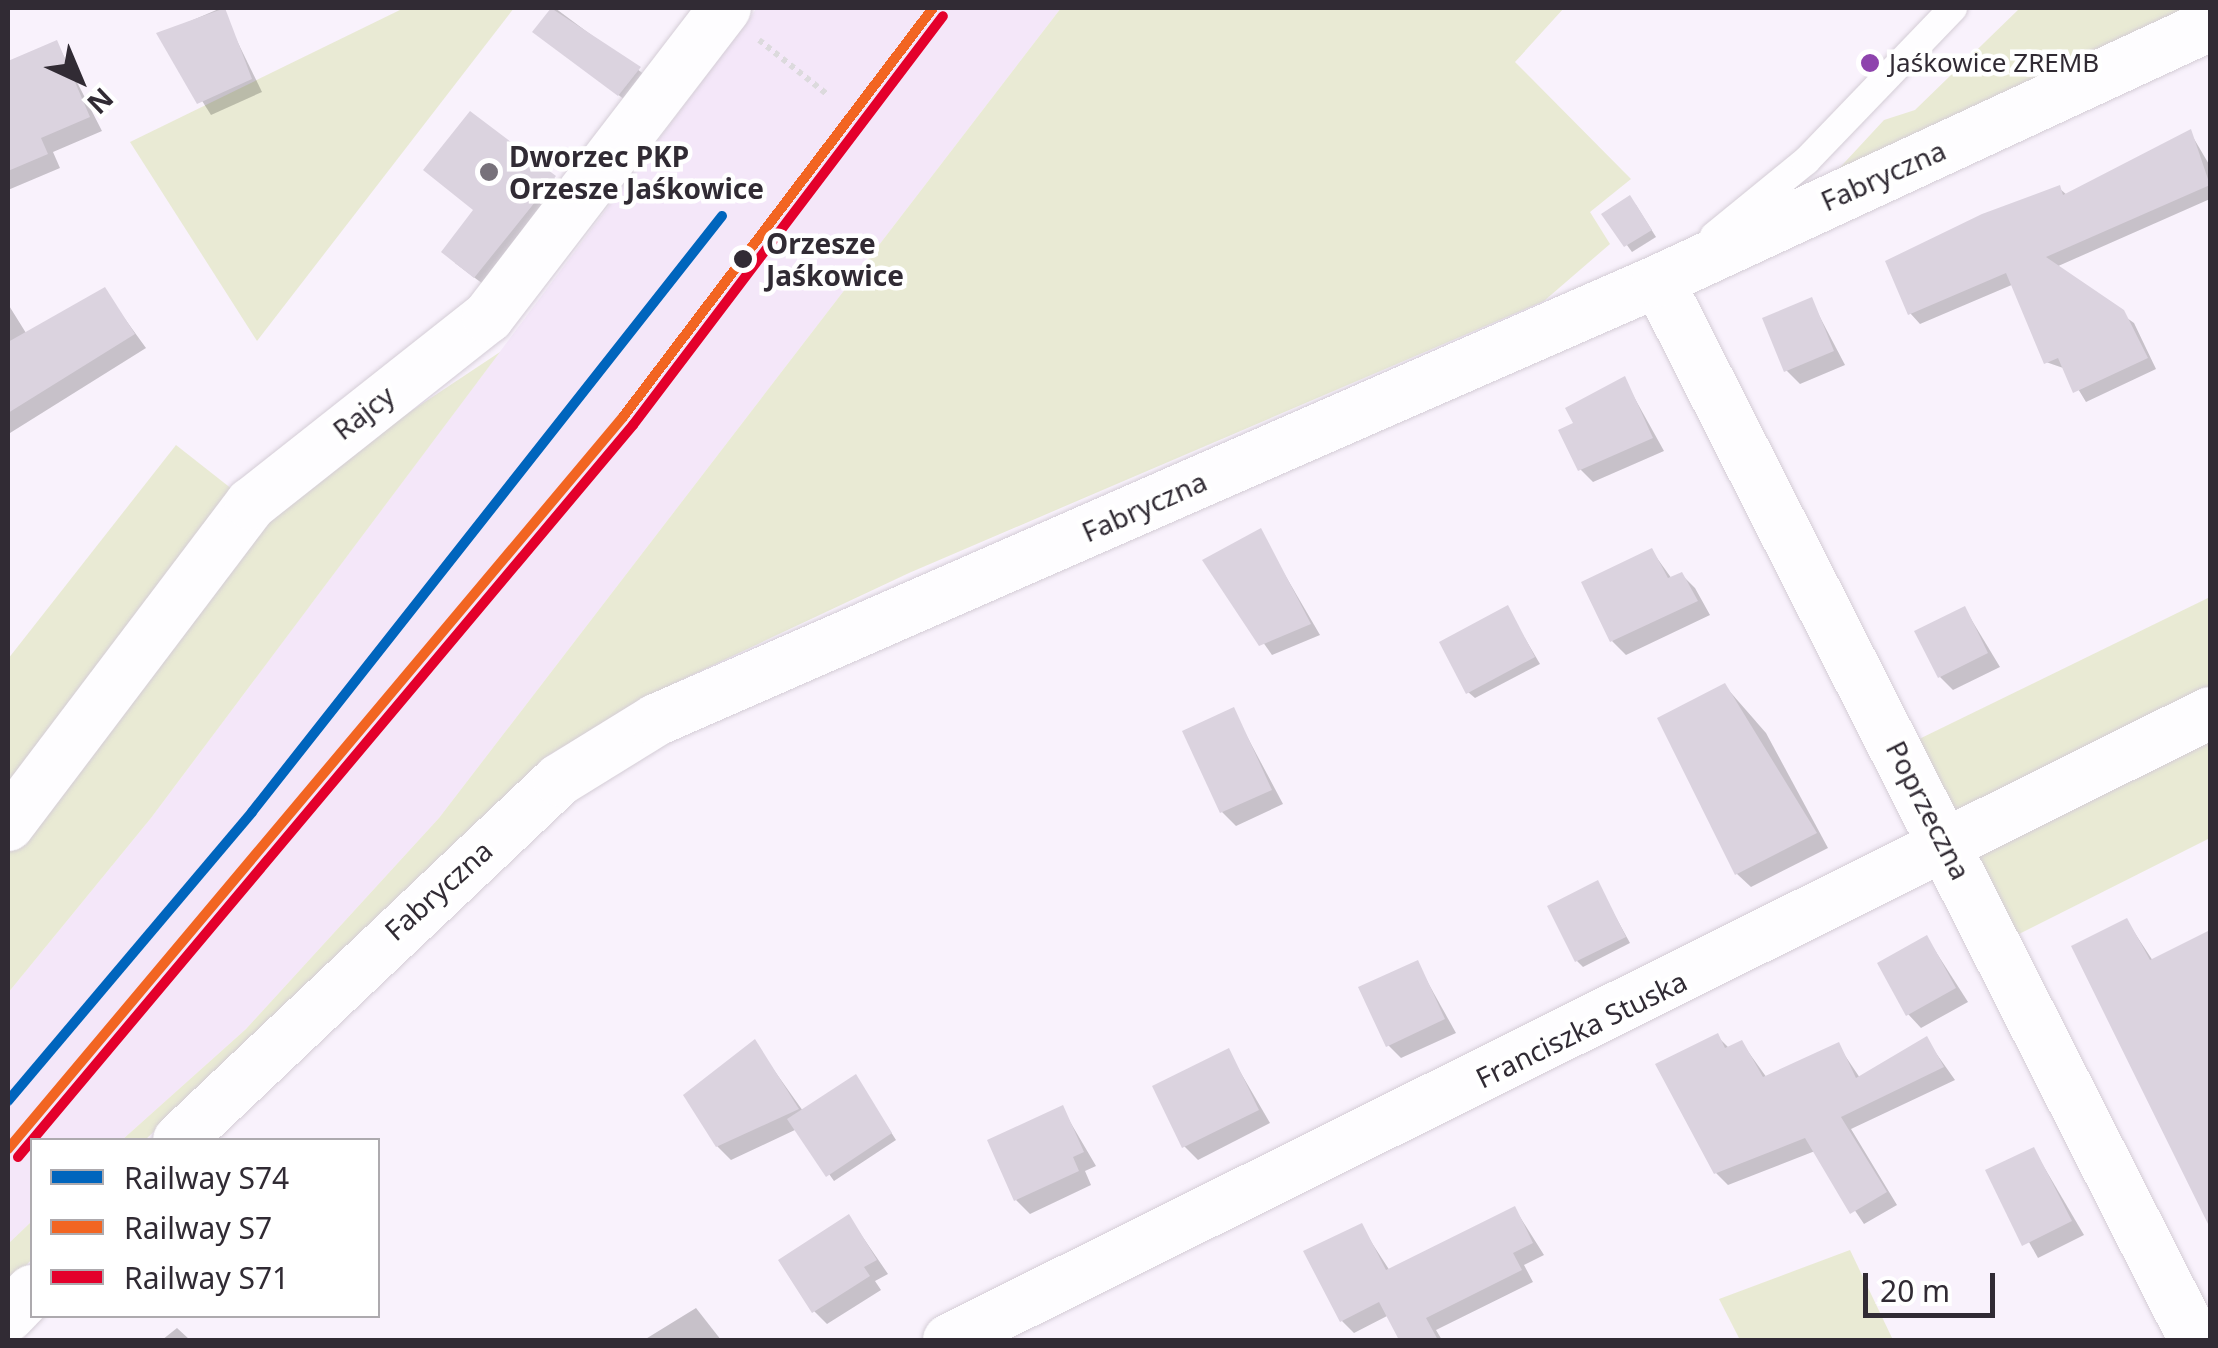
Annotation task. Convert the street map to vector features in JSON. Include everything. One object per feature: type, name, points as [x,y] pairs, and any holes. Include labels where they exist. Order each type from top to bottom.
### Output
[{"type":"street","name":"Rajcy","points":[[8,824],[251,504],[488,317],[724,10]]},
{"type":"street","name":"Fabryczna","points":[[182,1138],[559,780],[656,720],[1658,281],[1823,200],[2210,25]]},
{"type":"street","name":"Poprzeczna","points":[[1658,281],[1949,848],[2195,1340]]},
{"type":"street","name":"Franciszka Stuska","points":[[950,1340],[1949,848],[2210,713]]},
{"type":"street","points":[[8,1316],[30,1293]]},
{"type":"lane","points":[[1658,281],[1806,161],[1952,8]]},
{"type":"path","points":[[724,10],[828,95]]},
{"type":"shaded area","points":[[757,8],[1061,8],[439,818],[246,1029],[124,1138],[30,1138],[30,1223],[8,1244],[8,993],[151,818]]},
{"type":"green space","points":[[404,8],[514,8],[257,341],[130,142]]},
{"type":"green space","points":[[1061,8],[1564,8],[1515,62],[1631,179],[1590,212],[1610,244],[1544,301],[909,573],[675,683],[547,756],[147,1138],[124,1138],[246,1029],[439,818]]},
{"type":"green space","points":[[2020,8],[2197,8],[1819,190],[1884,120],[1915,110]]},
{"type":"green space","points":[[500,352],[151,818],[8,993],[8,847],[282,497]]},
{"type":"green space","points":[[176,445],[237,493],[8,788],[8,659]]},
{"type":"green space","points":[[2210,597],[2210,838],[2015,936],[1913,742]]},
{"type":"green space","points":[[30,1223],[30,1261],[8,1285],[8,1244]]},
{"type":"green space","points":[[1850,1250],[1893,1340],[1740,1340],[1719,1299]]},
{"type":"building","points":[[225,8],[252,79],[197,104],[156,33]]},
{"type":"building","points":[[551,8],[641,67],[618,96],[532,32]]},
{"type":"building","points":[[57,40],[90,117],[41,138],[48,154],[8,171],[8,61]]},
{"type":"building","name":"Dworzec PKP Orzesze Jaśkowice","points":[[470,111],[556,176],[474,278],[441,252],[473,210],[423,170]]},
{"type":"building","points":[[2191,129],[2210,185],[2046,257],[2124,310],[2148,358],[2073,393],[2058,358],[2044,364],[2006,273],[1908,315],[1885,261],[1982,214],[2060,185],[2063,195]]},
{"type":"building","points":[[1630,195],[1652,230],[1624,247],[1601,214]]},
{"type":"building","points":[[105,287],[135,334],[8,413],[8,342]]},
{"type":"building","points":[[1812,297],[1834,351],[1784,372],[1762,318]]},
{"type":"building","points":[[1625,376],[1653,438],[1578,471],[1558,430],[1573,423],[1565,408]]},
{"type":"building","points":[[1261,528],[1311,624],[1259,646],[1202,560]]},
{"type":"building","points":[[1652,548],[1668,578],[1682,572],[1698,601],[1610,642],[1581,582]]},
{"type":"building","points":[[1508,605],[1535,657],[1466,694],[1439,642]]},
{"type":"building","points":[[1965,606],[1988,653],[1938,678],[1914,631]]},
{"type":"building","points":[[1725,683],[1817,833],[1735,875],[1657,718]]},
{"type":"building","points":[[1234,707],[1272,790],[1220,813],[1182,731]]},
{"type":"building","points":[[1598,880],[1626,937],[1575,962],[1547,906]]},
{"type":"building","points":[[2127,918],[2150,960],[2210,930],[2210,1228],[2071,946]]},
{"type":"building","points":[[1927,935],[1956,988],[1906,1016],[1877,963]]},
{"type":"building","points":[[1418,960],[1445,1019],[1386,1047],[1358,987]]},
{"type":"building","points":[[1718,1033],[1725,1048],[1742,1040],[1763,1077],[1839,1042],[1856,1078],[1927,1036],[1944,1067],[1841,1117],[1887,1192],[1850,1214],[1805,1138],[1714,1174],[1655,1064]]},
{"type":"building","points":[[755,1039],[799,1109],[716,1147],[683,1095]]},
{"type":"building","points":[[1229,1048],[1259,1110],[1182,1148],[1152,1086]]},
{"type":"building","points":[[856,1074],[892,1133],[826,1177],[787,1119]]},
{"type":"building","points":[[1063,1105],[1084,1152],[1073,1157],[1079,1171],[1014,1201],[987,1140]]},
{"type":"building","points":[[2034,1147],[2072,1221],[2022,1246],[1985,1170]]},
{"type":"building","points":[[1515,1206],[1533,1243],[1513,1253],[1522,1270],[1426,1318],[1438,1340],[1399,1340],[1379,1302],[1340,1322],[1303,1251],[1362,1223],[1386,1270]]},
{"type":"building","points":[[849,1214],[877,1260],[864,1267],[870,1276],[812,1313],[778,1260]]},
{"type":"rail line","name":"S7","points":[[8,1149],[623,417],[933,8]]},
{"type":"rail line","name":"S71","points":[[34,1138],[633,425],[943,16]]},
{"type":"rail line","name":"S74","points":[[8,1101],[252,812],[722,216]]},
{"type":"rail line","name":"S71","points":[[18,1157],[30,1143]]},
{"type":"place","name":"Jaśkowice ZREMB","points":[[1870,63]]},
{"type":"place","name":"Dworzec PKP Orzesze Jaśkowice","points":[[489,172]]},
{"type":"place","name":"Orzesze Jaśkowice","points":[[743,259]]}]
